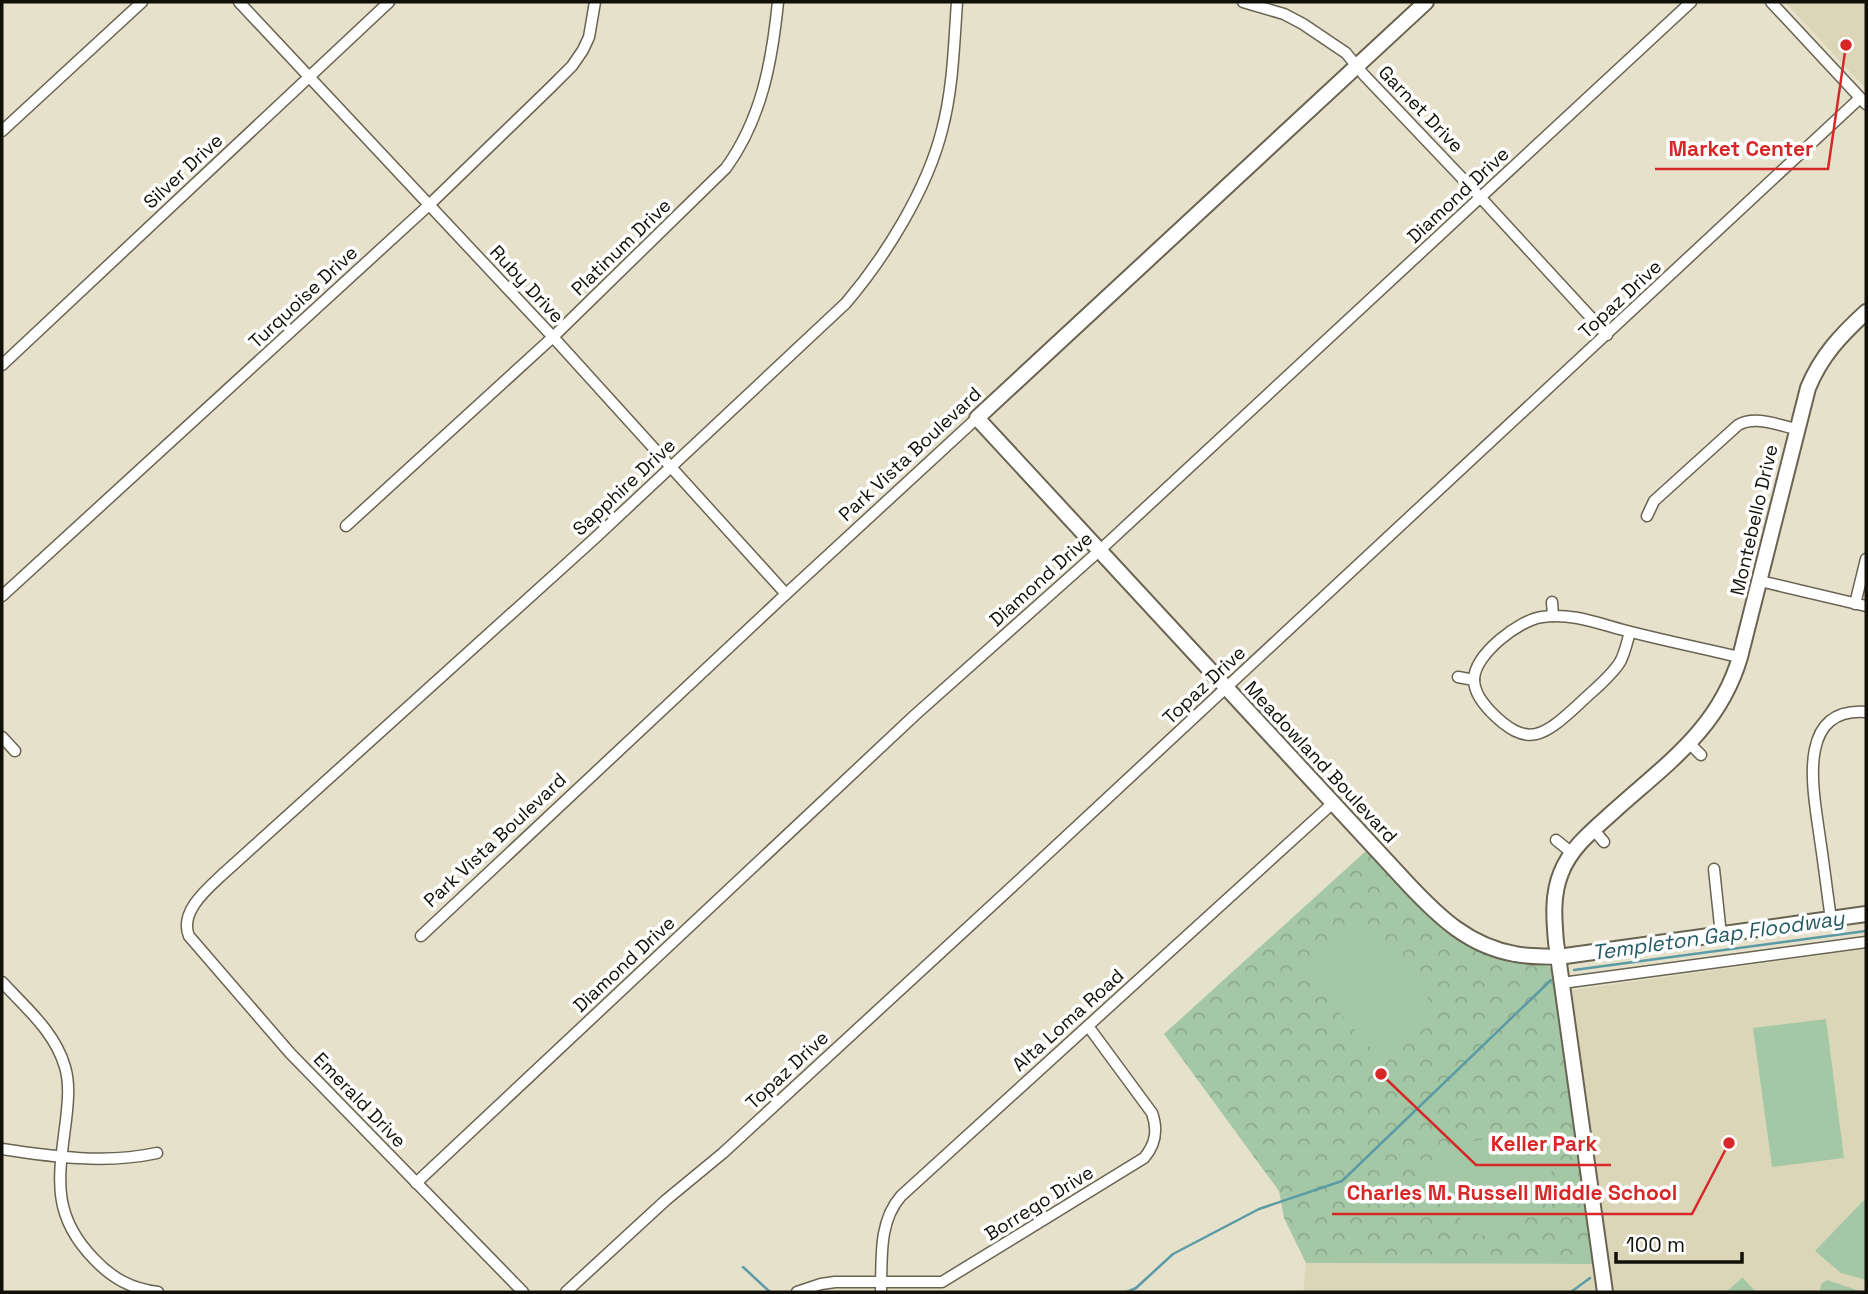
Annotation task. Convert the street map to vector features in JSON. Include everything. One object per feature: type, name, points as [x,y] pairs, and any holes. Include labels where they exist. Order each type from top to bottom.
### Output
[{"type":"street","points":[[2,131],[142,2]]},
{"type":"street","name":"Ruby Drive","points":[[239,2],[552,337],[786,594]]},
{"type":"street","name":"Silver Drive","points":[[2,365],[388,2]]},
{"type":"street","name":"Turquoise Drive","points":[[2,596],[429,205],[572,66],[589,37],[595,2]]},
{"type":"street","name":"Platinum Drive","points":[[346,526],[552,337],[698,198],[733,159],[750,127],[765,87],[778,2]]},
{"type":"street","name":"Sapphire Drive","points":[[187,921],[192,908],[223,874],[671,467],[829,321],[858,290],[919,190],[940,138],[951,79],[957,2]]},
{"type":"street","name":"Garnet Drive","points":[[1243,2],[1284,14],[1340,48],[1607,335]]},
{"type":"street","name":"Diamond Drive","points":[[416,1183],[915,715],[1100,551],[1690,2]]},
{"type":"street","points":[[1772,2],[1863,101]]},
{"type":"street","name":"Park Vista Boulevard","points":[[421,936],[1421,3]]},
{"type":"street","name":"Topaz Drive","points":[[566,1292],[666,1200],[743,1135],[1863,101]]},
{"type":"street","name":"Montebello Drive","points":[[1605,1292],[1558,957],[1555,927],[1556,889],[1572,853],[1690,744],[1722,704],[1740,657],[1808,388],[1830,347],[1866,313]]},
{"type":"street","name":"Meadowland Boulevard","points":[[977,418],[1432,910],[1460,933],[1513,954],[1558,957],[1866,914]]},
{"type":"street","points":[[1647,516],[1654,501],[1738,425],[1760,421],[1796,429]]},
{"type":"street","points":[[1855,604],[1866,559]]},
{"type":"street","points":[[1760,581],[1866,606]]},
{"type":"street","points":[[1552,602],[1553,616]]},
{"type":"street","points":[[1630,632],[1622,658],[1612,672],[1558,724],[1539,734],[1511,731],[1478,696],[1474,680],[1480,662],[1509,633],[1533,619],[1553,616],[1577,618],[1740,657]]},
{"type":"street","points":[[1458,677],[1474,680]]},
{"type":"street","points":[[1831,919],[1813,789],[1814,752],[1822,730],[1835,716],[1853,711],[1866,712]]},
{"type":"street","points":[[2,737],[15,751]]},
{"type":"street","points":[[1690,744],[1701,755]]},
{"type":"street","name":"Alta Loma Road","points":[[881,1287],[883,1233],[894,1204],[1333,803]]},
{"type":"street","points":[[1594,830],[1604,842]]},
{"type":"street","points":[[1556,840],[1572,853]]},
{"type":"street","points":[[1714,869],[1721,935]]},
{"type":"street","name":"Emerald Drive","points":[[187,921],[186,929],[194,944],[249,1007],[348,1114],[523,1292]]},
{"type":"street","points":[[1562,982],[1866,942]]},
{"type":"street","points":[[2,982],[43,1026],[52,1038],[65,1066],[68,1094],[59,1188],[68,1222],[81,1244],[113,1276],[135,1288],[158,1292]]},
{"type":"street","name":"Borrego Drive","points":[[797,1292],[821,1284],[881,1287],[942,1282],[1137,1163],[1150,1152],[1156,1132],[1152,1113],[1088,1026]]},
{"type":"street","points":[[2,1149],[116,1159],[158,1153]]},
{"type":"shaded area","points":[[1785,2],[1866,2],[1866,89]]},
{"type":"shaded area","points":[[1866,949],[1866,1292],[1613,1292],[1572,990]]},
{"type":"shaded area","points":[[1306,1263],[1594,1264],[1598,1292],[1303,1292]]},
{"type":"green space","points":[[1367,850],[1422,910],[1470,947],[1497,958],[1553,968],[1594,1264],[1306,1263],[1284,1218],[1279,1191],[1164,1034]]},
{"type":"green space","points":[[1356,917],[1441,1013],[1385,1064],[1299,967]]},
{"type":"green space","points":[[1826,1019],[1844,1158],[1772,1167],[1753,1028]]},
{"type":"green space","points":[[1480,1140],[1502,1142],[1520,1148],[1553,1170],[1495,1234],[1481,1236],[1415,1179],[1444,1154]]},
{"type":"green space","points":[[1863,1201],[1866,1201],[1866,1280],[1841,1273],[1815,1251]]},
{"type":"green space","points":[[1742,1278],[1756,1292],[1726,1292]]},
{"type":"green space","points":[[1827,1280],[1863,1292],[1820,1292],[1821,1284]]},
{"type":"waterway","name":"Templeton Gap Floodway","points":[[1574,970],[1866,931]]},
{"type":"waterway","name":"Templeton Gap Floodway","points":[[1127,1292],[1136,1288],[1173,1254],[1259,1209],[1342,1181],[1551,980]]},
{"type":"waterway","name":"Templeton Gap Floodway","points":[[743,1267],[770,1292]]},
{"type":"waterway","points":[[1571,1292],[1590,1278]]},
{"type":"place","name":"Market Center","points":[[1846,45]]},
{"type":"place","name":"Keller Park","points":[[1381,1074]]},
{"type":"place","name":"Charles M. Russell Middle School","points":[[1729,1143]]}]
